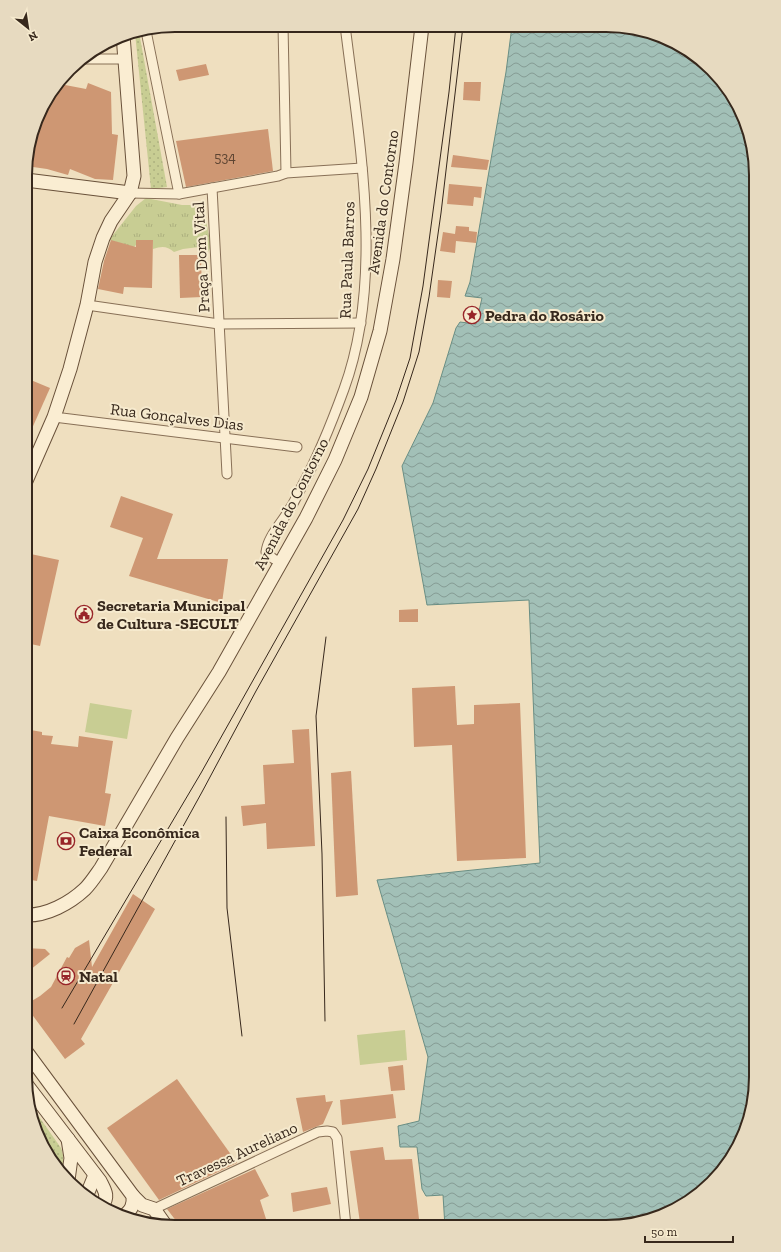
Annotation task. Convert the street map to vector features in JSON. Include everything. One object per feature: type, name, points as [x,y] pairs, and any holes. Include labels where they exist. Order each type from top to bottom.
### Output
[{"type":"main road","name":"Avenida do Contorno","points":[[32,914],[41,913],[70,901],[86,888],[101,868],[177,738],[219,672],[306,518],[335,460],[361,397],[380,331],[393,259],[421,32]]},
{"type":"main road","points":[[32,467],[54,417],[70,369],[87,305],[95,262],[103,238],[111,221],[130,194],[134,176],[124,42]]},
{"type":"main road","points":[[32,181],[130,194]]},
{"type":"main road","points":[[32,1059],[133,1196],[142,1205],[154,1209],[161,1219]]},
{"type":"main road","points":[[33,1093],[95,1175],[106,1193],[105,1202]]},
{"type":"main road","points":[[67,1138],[70,1158],[69,1172]]},
{"type":"main road","points":[[89,1191],[95,1175]]},
{"type":"main road","points":[[129,1212],[132,1207],[133,1196]]},
{"type":"street","points":[[283,32],[286,173]]},
{"type":"street","name":"Rua Paula Barros","points":[[281,562],[275,560],[266,552],[266,546],[303,485],[330,426],[354,358],[361,323],[364,295],[366,212],[346,32]]},
{"type":"street","points":[[147,35],[179,194]]},
{"type":"street","points":[[91,60],[125,59]]},
{"type":"street","points":[[130,194],[179,194],[278,176],[286,173],[362,168]]},
{"type":"street","name":"Praça Dom Vital","points":[[212,188],[227,474]]},
{"type":"street","points":[[87,305],[219,324],[361,323]]},
{"type":"street","name":"Rua Gonçalves Dias","points":[[54,417],[297,447]]},
{"type":"street","name":"Travessa Aureliano","points":[[154,1209],[318,1132],[326,1131],[333,1132],[337,1138],[345,1220]]},
{"type":"green space","points":[[140,37],[167,187],[151,189],[135,38]]},
{"type":"green space","points":[[146,198],[182,205],[203,205],[211,246],[208,252],[199,247],[174,252],[164,247],[153,249],[153,240],[136,240],[136,245],[134,247],[109,240],[136,206]]},
{"type":"green space","points":[[90,703],[132,710],[127,739],[85,732]]},
{"type":"green space","points":[[405,1030],[407,1060],[360,1065],[357,1035]]},
{"type":"green space","points":[[37,1114],[61,1148],[64,1166],[51,1148]]},
{"type":"water","points":[[511,32],[615,32],[643,37],[660,43],[677,51],[693,62],[707,74],[725,96],[741,129],[749,166],[748,1095],[744,1114],[734,1140],[725,1156],[707,1178],[685,1196],[669,1205],[643,1215],[615,1220],[445,1220],[443,1195],[426,1196],[422,1189],[417,1147],[400,1147],[398,1126],[419,1121],[428,1057],[377,880],[540,863],[529,600],[427,605],[402,466],[433,403],[456,328],[460,322],[476,324],[482,298],[465,296],[470,282],[506,72]]},
{"type":"building","points":[[206,64],[209,75],[179,81],[176,70]]},
{"type":"building","points":[[464,82],[481,82],[480,101],[463,100]]},
{"type":"building","points":[[88,83],[111,92],[112,134],[118,135],[113,180],[95,179],[70,169],[68,175],[47,169],[32,167],[40,129],[56,96],[65,85],[86,89]]},
{"type":"building","points":[[268,129],[273,171],[186,187],[176,141]]},
{"type":"building","points":[[453,155],[489,160],[487,170],[451,167]]},
{"type":"building","points":[[449,184],[482,187],[481,198],[474,197],[473,206],[447,204]]},
{"type":"building","points":[[456,226],[469,227],[469,231],[477,232],[476,243],[456,241],[455,253],[440,251],[443,232],[455,234]]},
{"type":"building","points":[[111,240],[136,247],[136,240],[153,240],[152,288],[124,287],[123,294],[98,289],[104,261]]},
{"type":"building","points":[[179,255],[201,255],[202,297],[180,298]]},
{"type":"building","points":[[438,280],[452,281],[450,298],[437,297]]},
{"type":"building","points":[[32,380],[50,388],[32,428]]},
{"type":"building","points":[[121,496],[173,514],[157,559],[228,559],[222,603],[129,576],[143,538],[110,527]]},
{"type":"building","points":[[32,554],[59,560],[40,646],[32,644]]},
{"type":"building","points":[[418,609],[418,622],[399,622],[399,610]]},
{"type":"building","points":[[455,686],[457,725],[474,724],[474,705],[520,703],[526,858],[457,861],[452,745],[414,747],[412,688]]},
{"type":"building","points":[[309,729],[315,846],[267,849],[266,823],[243,826],[241,806],[265,804],[263,765],[294,763],[292,730]]},
{"type":"building","points":[[32,730],[42,732],[42,735],[53,736],[51,744],[78,747],[79,736],[113,741],[105,793],[111,794],[105,826],[49,816],[37,881],[32,880]]},
{"type":"building","points":[[351,771],[358,895],[336,897],[331,773]]},
{"type":"building","name":"Natal","points":[[133,894],[155,909],[81,1039],[85,1044],[65,1059],[32,1014],[32,1001],[51,987],[67,957],[69,958],[75,948],[89,940],[92,967]]},
{"type":"building","points":[[32,948],[45,949],[50,954],[32,968]]},
{"type":"building","points":[[403,1065],[405,1090],[391,1091],[388,1067]]},
{"type":"building","points":[[177,1079],[237,1163],[159,1200],[107,1128]]},
{"type":"building","points":[[393,1094],[396,1118],[342,1125],[340,1100]]},
{"type":"building","points":[[325,1095],[326,1102],[333,1101],[323,1124],[303,1132],[296,1098]]},
{"type":"building","points":[[383,1147],[385,1160],[412,1159],[419,1219],[360,1220],[350,1151]]},
{"type":"building","points":[[255,1169],[269,1196],[260,1200],[266,1220],[175,1220],[167,1209]]},
{"type":"building","points":[[327,1187],[331,1204],[293,1212],[291,1193]]},
{"type":"tram line","points":[[62,1008],[201,773],[343,520],[368,469],[396,400],[410,358],[423,286],[449,92],[455,32]]},
{"type":"tram line","points":[[74,1024],[256,691],[358,509],[403,402],[419,352],[429,297],[441,213],[462,32]]},
{"type":"tram line","points":[[325,1021],[322,854],[316,716],[326,637]]},
{"type":"tram line","points":[[226,817],[227,908],[242,1036]]},
{"type":"place","name":"Pedra do Rosário","points":[[472,315]]},
{"type":"place","name":"Secretaria Municipal de Cultura -SECULT","points":[[84,614]]},
{"type":"place","name":"Caixa Econômica Federal","points":[[66,841]]},
{"type":"place","name":"Natal","points":[[66,976]]}]
